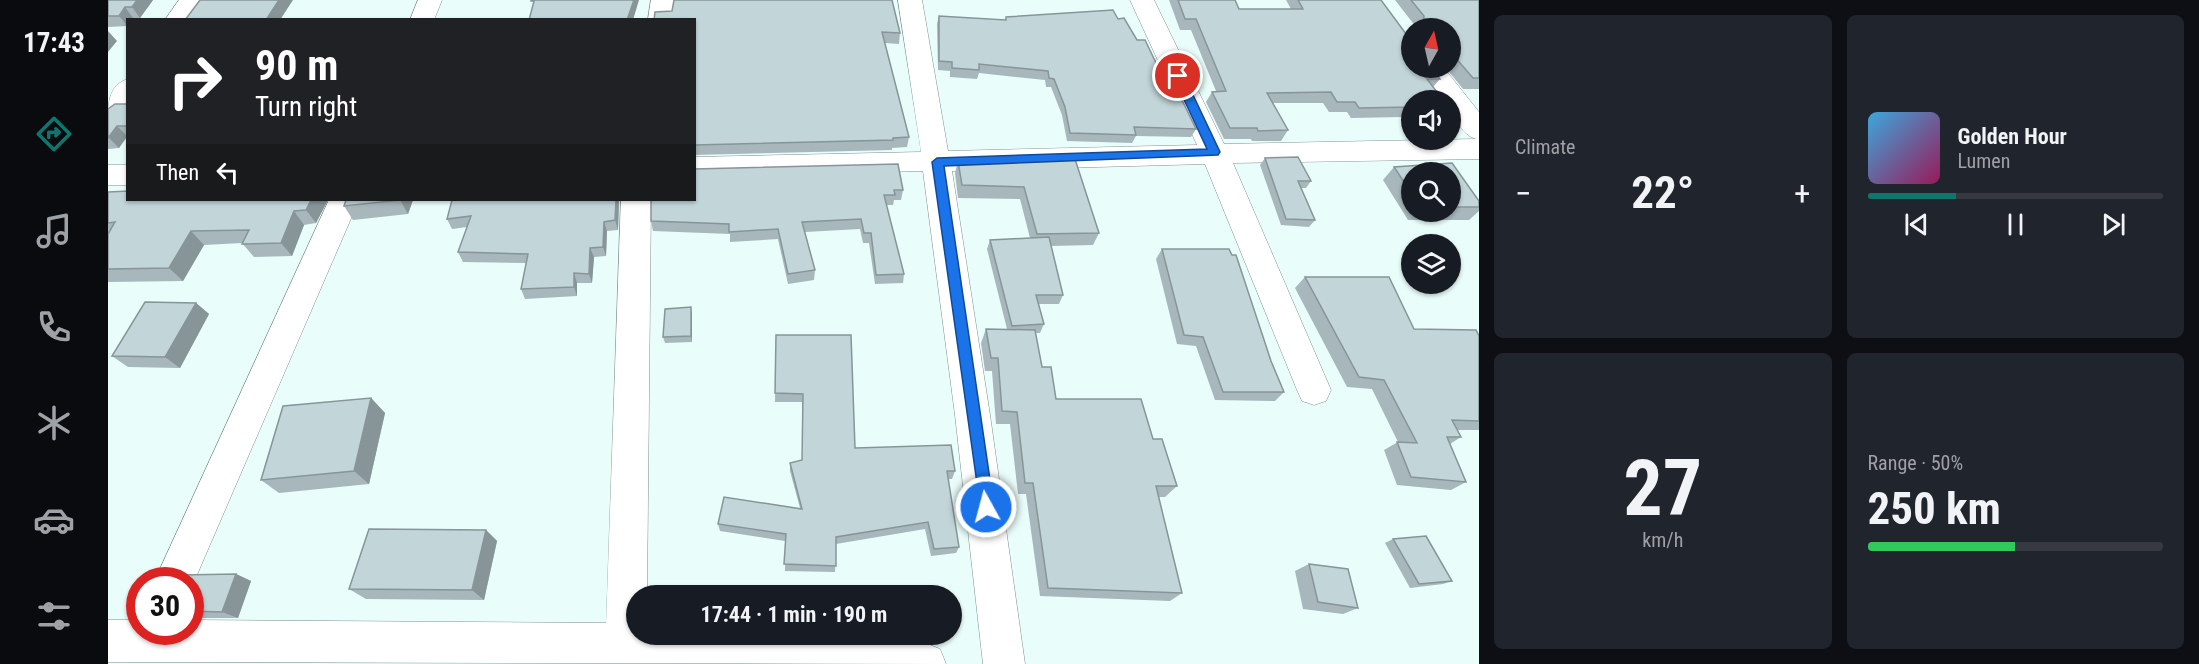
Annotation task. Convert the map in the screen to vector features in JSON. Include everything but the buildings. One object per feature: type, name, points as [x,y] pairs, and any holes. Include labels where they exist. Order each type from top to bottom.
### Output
[{"type":"street","points":[[178,18],[191,0]]},
{"type":"street","points":[[423,18],[430,0]]},
{"type":"street","points":[[660,18],[663,0]]},
{"type":"street","points":[[910,0],[937,162],[983,485],[1005,664]]},
{"type":"street","points":[[1142,0],[1214,152],[1314,390]]},
{"type":"street","points":[[1439,78],[1479,131]]},
{"type":"street","points":[[108,114],[126,90]]},
{"type":"street","points":[[696,167],[937,162],[1214,152],[1479,149]]},
{"type":"street","points":[[108,175],[126,175]]},
{"type":"street","points":[[181,567],[344,201]]},
{"type":"street","points":[[627,585],[636,201]]},
{"type":"street","points":[[108,641],[126,643]]},
{"type":"street","points":[[146,645],[508,653],[626,644]]},
{"type":"street","points":[[650,645],[723,648],[925,664]]},
{"type":"route","points":[[986,507],[937,162],[1214,152],[1178,76]]}]
